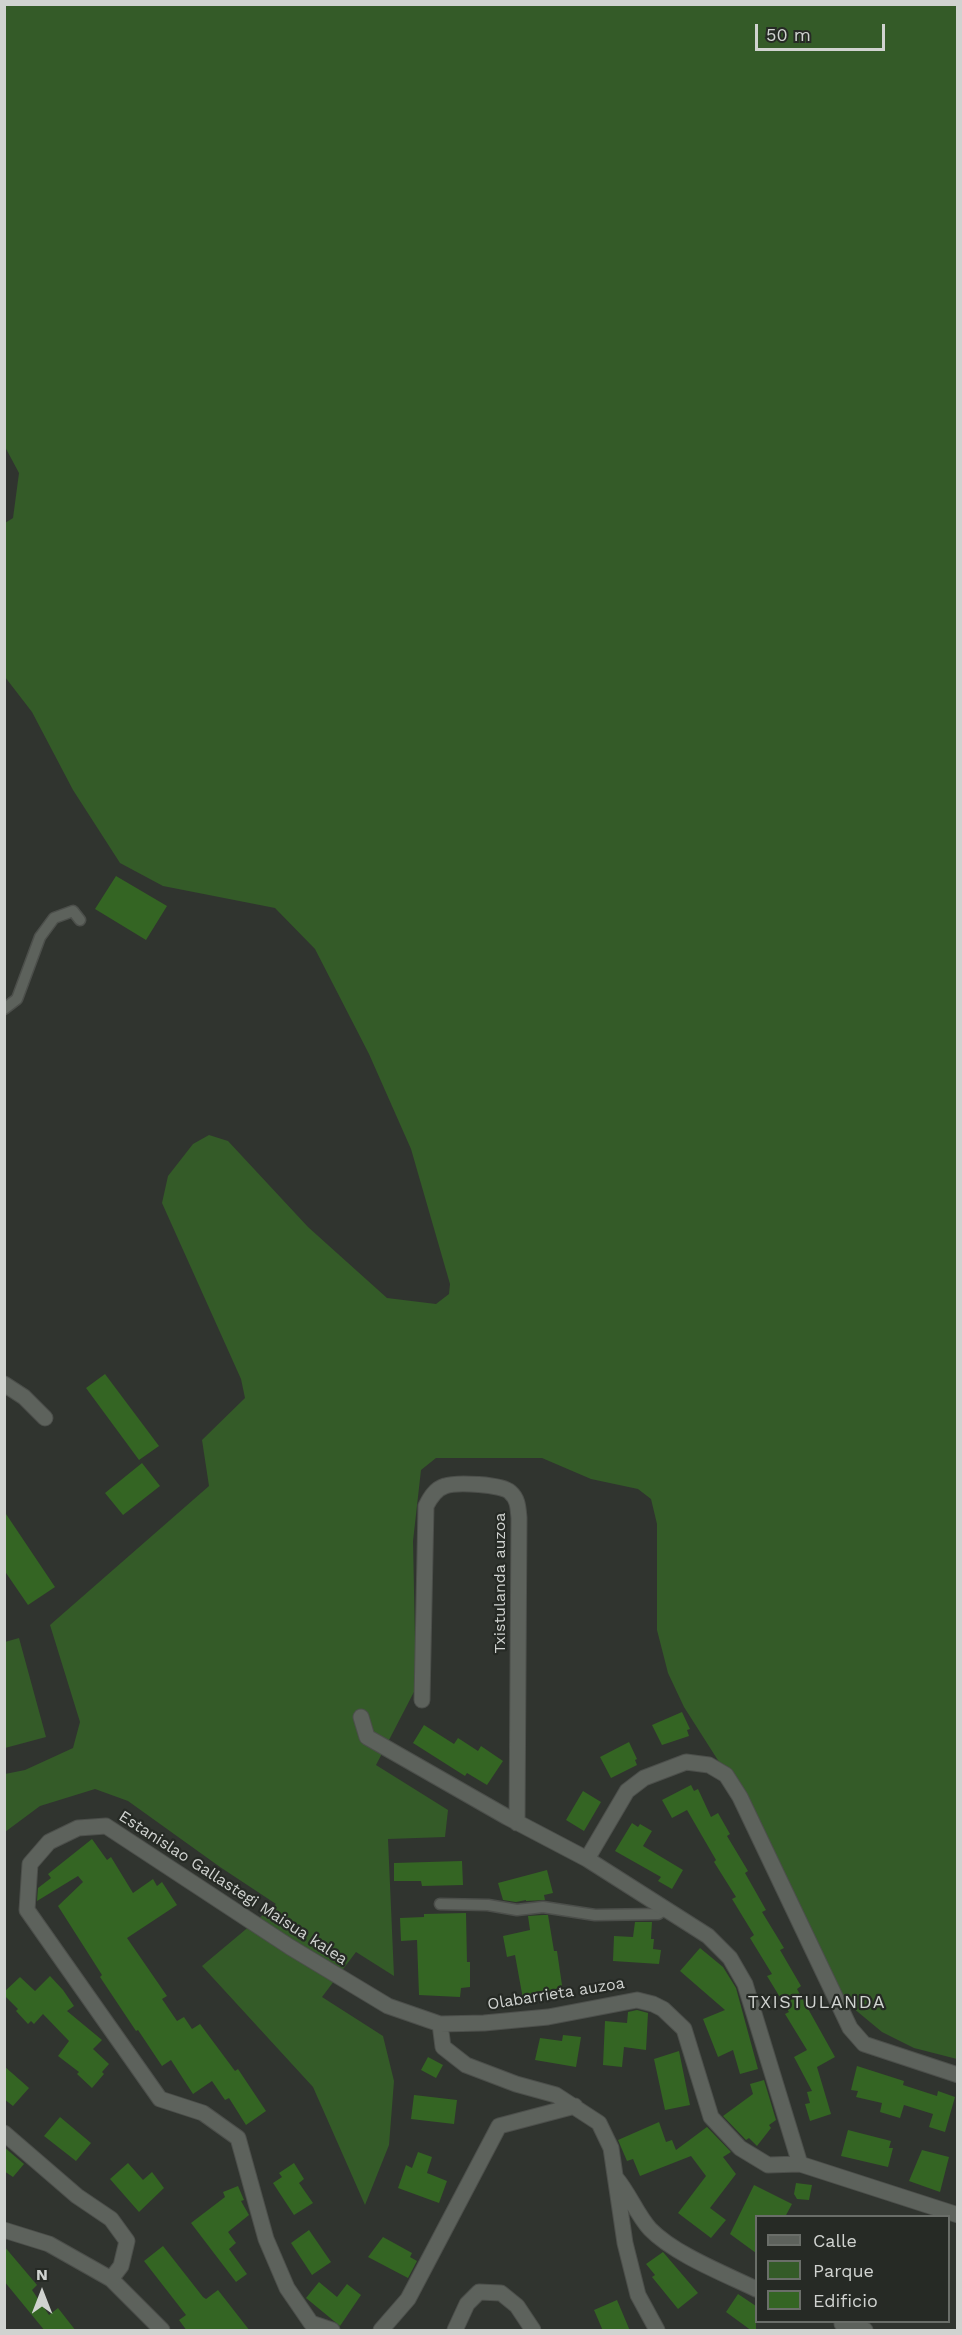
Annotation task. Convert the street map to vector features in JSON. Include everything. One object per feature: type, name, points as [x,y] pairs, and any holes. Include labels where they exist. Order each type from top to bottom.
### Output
[{"type":"street","points":[[4,1384],[24,1397],[40,1413]]},
{"type":"street","name":"Txistulanda auzoa","points":[[422,1700],[426,1506],[430,1497],[445,1485],[500,1486],[509,1491],[518,1501],[519,1518],[517,1823]]},
{"type":"street","points":[[361,1718],[367,1737],[517,1823],[587,1859],[708,1936],[730,1958],[745,1984],[801,2164],[957,2216]]},
{"type":"street","points":[[587,1859],[627,1791],[644,1778],[686,1761],[709,1765],[726,1775],[740,1797],[850,2028],[864,2044],[957,2075]]},
{"type":"street","name":"Estanislao Gallastegi Maisua kalea","points":[[332,2331],[311,2323],[287,2288],[266,2239],[238,2138],[203,2113],[160,2099],[27,1910],[30,1864],[49,1842],[78,1828],[106,1826],[290,1947],[388,2006],[440,2024]]},
{"type":"street","name":"Olabarrieta auzoa","points":[[440,2024],[484,2023],[548,2017],[637,2000],[653,2004],[663,2009],[684,2029],[711,2117],[740,2148],[768,2165],[801,2164]]},
{"type":"street","points":[[440,2024],[444,2047],[466,2065],[516,2084],[556,2095],[599,2123],[611,2148],[625,2243],[638,2295],[657,2331]]},
{"type":"street","points":[[381,2331],[408,2298],[499,2126],[575,2106]]},
{"type":"street","points":[[4,2133],[77,2196],[111,2219],[127,2241],[121,2266],[111,2279]]},
{"type":"street","points":[[616,2178],[629,2193],[650,2229],[671,2245],[710,2268],[755,2289]]},
{"type":"street","points":[[4,2230],[49,2244],[111,2279],[162,2331]]},
{"type":"street","points":[[455,2331],[467,2304],[479,2292],[501,2293],[517,2306],[533,2331]]},
{"type":"street","points":[[842,2324],[865,2331]]},
{"type":"lane","points":[[4,1009],[17,999],[40,937],[54,918],[73,911],[80,920]]},
{"type":"lane","points":[[440,1904],[488,1905],[517,1910],[543,1907],[595,1915],[658,1914],[666,1909]]},
{"type":"green space","points":[[5,5],[957,5],[957,2059],[914,2048],[882,2032],[841,1998],[742,1798],[684,1707],[668,1673],[657,1630],[657,1524],[651,1499],[638,1489],[591,1479],[542,1458],[436,1458],[421,1470],[413,1541],[416,1688],[376,1765],[448,1810],[445,1837],[388,1839],[394,1976],[356,1952],[322,1997],[383,2036],[394,2081],[389,2145],[365,2205],[313,2087],[202,1966],[276,1904],[128,1801],[95,1789],[40,1806],[5,1832],[5,1774],[25,1770],[73,1748],[80,1722],[50,1625],[209,1486],[202,1440],[245,1398],[241,1379],[162,1203],[168,1176],[193,1144],[209,1135],[228,1141],[308,1227],[387,1298],[436,1304],[449,1294],[450,1284],[411,1149],[369,1054],[315,949],[275,908],[163,886],[120,863],[73,790],[32,712],[5,677],[5,523],[13,518],[19,473],[4,445]]},
{"type":"green space","points":[[19,1638],[46,1737],[5,1748],[5,1642]]},
{"type":"building","points":[[116,876],[167,906],[146,940],[95,909]]},
{"type":"building","points":[[105,1374],[159,1446],[139,1460],[86,1388]]},
{"type":"building","points":[[142,1463],[160,1486],[123,1515],[105,1493]]},
{"type":"building","points":[[4,1511],[55,1587],[28,1605],[4,1570]]},
{"type":"building","points":[[682,1712],[690,1729],[687,1730],[689,1736],[662,1745],[652,1725]]},
{"type":"building","points":[[424,1725],[454,1744],[458,1738],[478,1751],[481,1746],[503,1761],[487,1785],[467,1773],[465,1776],[413,1743]]},
{"type":"building","points":[[629,1742],[637,1759],[635,1760],[637,1765],[611,1778],[600,1757]]},
{"type":"building","points":[[691,1785],[694,1791],[698,1789],[711,1817],[718,1813],[730,1834],[727,1836],[748,1871],[745,1873],[766,1910],[762,1912],[784,1948],[780,1950],[801,1986],[797,1989],[835,2057],[817,2067],[831,2114],[810,2121],[805,2104],[810,2103],[807,2092],[812,2091],[794,2057],[807,2050],[785,2014],[789,2012],[767,1976],[772,1974],[750,1938],[754,1935],[732,1899],[736,1897],[714,1862],[716,1860],[687,1810],[672,1818],[662,1800]]},
{"type":"building","points":[[583,1791],[601,1802],[584,1831],[566,1820]]},
{"type":"building","points":[[632,1823],[638,1827],[640,1824],[652,1831],[643,1846],[683,1870],[672,1889],[658,1881],[661,1877],[615,1851]]},
{"type":"building","points":[[92,1839],[107,1860],[111,1857],[133,1893],[153,1879],[157,1886],[162,1882],[177,1905],[127,1938],[167,1996],[162,1999],[177,2021],[184,2017],[192,2029],[200,2024],[235,2071],[238,2069],[266,2111],[246,2125],[229,2098],[225,2100],[212,2081],[193,2094],[171,2060],[162,2066],[138,2030],[136,2031],[100,1977],[102,1975],[58,1906],[83,1882],[78,1876],[37,1901],[38,1888],[51,1878],[48,1874]]},
{"type":"building","points":[[462,1861],[463,1885],[422,1886],[421,1881],[394,1881],[394,1863]]},
{"type":"building","points":[[547,1870],[553,1893],[544,1895],[545,1900],[516,1902],[503,1900],[498,1883]]},
{"type":"building","points":[[466,1913],[470,1987],[461,1988],[460,1997],[419,1995],[417,1940],[401,1941],[400,1918],[424,1917],[424,1914]]},
{"type":"building","points":[[548,1915],[554,1951],[557,1951],[563,1992],[523,1999],[515,1955],[507,1957],[503,1936],[530,1930],[528,1916]]},
{"type":"building","points":[[635,1922],[652,1922],[653,1949],[661,1950],[659,1964],[613,1961],[614,1936],[633,1937]]},
{"type":"building","points":[[700,1948],[723,1967],[736,1988],[758,2069],[740,2074],[733,2050],[718,2057],[703,2019],[725,2010],[680,1971]]},
{"type":"building","points":[[50,1976],[74,2006],[67,2011],[102,2040],[93,2049],[109,2064],[92,2088],[77,2074],[79,2072],[58,2056],[69,2041],[43,2014],[34,2024],[31,2021],[28,2024],[16,2011],[18,2009],[4,1995],[4,1992],[20,1977],[35,1991]]},
{"type":"building","points":[[637,2010],[648,2013],[646,2050],[624,2047],[622,2067],[603,2065],[605,2021],[627,2023],[628,2012]]},
{"type":"building","points":[[563,2035],[581,2037],[576,2067],[535,2060],[540,2038],[562,2041]]},
{"type":"building","points":[[679,2051],[690,2105],[665,2110],[654,2059]]},
{"type":"building","points":[[428,2057],[443,2065],[436,2078],[421,2070]]},
{"type":"building","points":[[4,2066],[29,2088],[13,2106],[4,2099]]},
{"type":"building","points":[[857,2066],[904,2081],[903,2085],[937,2096],[938,2091],[955,2097],[945,2132],[929,2127],[933,2114],[904,2105],[900,2118],[880,2112],[882,2103],[856,2097],[858,2091],[851,2090]]},
{"type":"building","points":[[764,2080],[776,2120],[769,2125],[771,2128],[757,2146],[749,2138],[746,2140],[723,2116],[753,2094],[750,2084]]},
{"type":"building","points":[[414,2095],[457,2100],[454,2124],[411,2119]]},
{"type":"building","points":[[60,2117],[91,2143],[76,2161],[44,2136]]},
{"type":"building","points":[[659,2122],[666,2142],[672,2140],[676,2150],[707,2127],[731,2152],[723,2157],[736,2174],[710,2208],[726,2220],[711,2238],[678,2213],[706,2176],[691,2156],[640,2176],[633,2159],[627,2161],[618,2140]]},
{"type":"building","points":[[848,2130],[891,2141],[889,2148],[893,2148],[888,2167],[841,2156]]},
{"type":"building","points":[[4,2147],[24,2164],[13,2177],[4,2171]]},
{"type":"building","points":[[922,2150],[949,2157],[940,2192],[909,2181]]},
{"type":"building","points":[[418,2152],[432,2157],[427,2173],[447,2181],[439,2203],[398,2188],[406,2165],[412,2168]]},
{"type":"building","points":[[128,2163],[143,2180],[152,2172],[164,2188],[139,2212],[110,2179]]},
{"type":"building","points":[[294,2163],[304,2179],[299,2183],[313,2203],[294,2215],[273,2183],[282,2177],[279,2173]]},
{"type":"building","points":[[796,2183],[812,2185],[809,2200],[797,2199],[794,2194]]},
{"type":"building","points":[[754,2185],[792,2204],[786,2215],[755,2215],[755,2252],[730,2234]]},
{"type":"building","points":[[238,2186],[244,2200],[241,2201],[249,2215],[228,2232],[236,2243],[229,2249],[247,2274],[236,2282],[191,2223],[225,2197],[223,2192]]},
{"type":"building","points":[[309,2230],[331,2262],[312,2275],[291,2243]]},
{"type":"building","points":[[383,2237],[412,2253],[410,2257],[417,2261],[408,2278],[368,2257]]},
{"type":"building","points":[[4,2246],[37,2285],[32,2290],[49,2315],[58,2308],[76,2331],[45,2331],[4,2281]]},
{"type":"building","points":[[163,2246],[203,2297],[206,2299],[218,2290],[250,2331],[187,2331],[179,2320],[186,2315],[144,2261]]},
{"type":"building","points":[[663,2252],[698,2293],[678,2309],[652,2277],[655,2275],[646,2264]]},
{"type":"building","points":[[319,2282],[337,2297],[347,2284],[361,2295],[340,2326],[306,2298]]},
{"type":"building","points":[[738,2294],[755,2305],[756,2331],[752,2331],[726,2312]]},
{"type":"building","points":[[617,2300],[630,2331],[603,2331],[594,2310]]},
{"type":"district","name":"TXISTULANDA","points":[[817,2003]]}]
